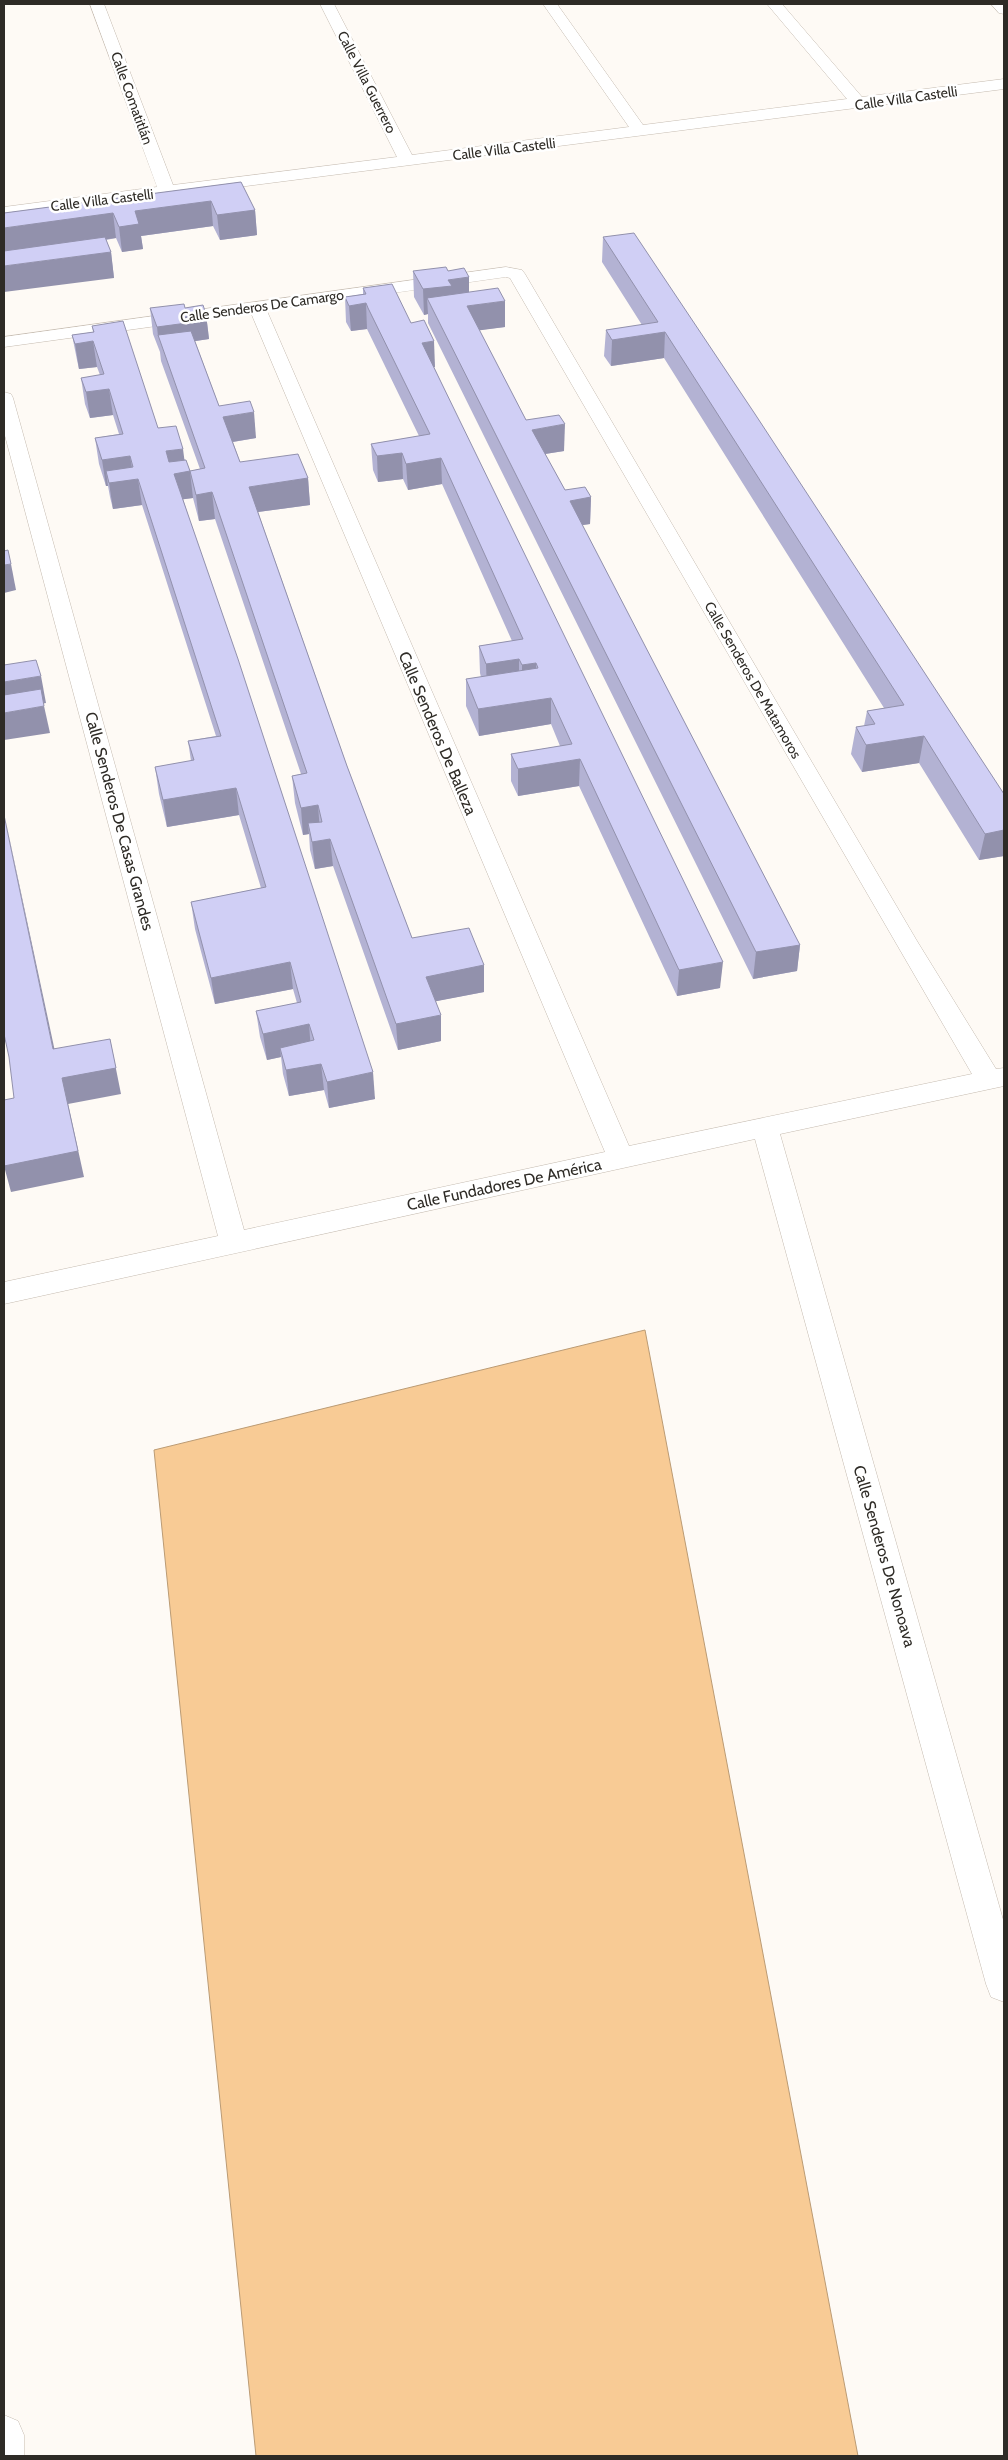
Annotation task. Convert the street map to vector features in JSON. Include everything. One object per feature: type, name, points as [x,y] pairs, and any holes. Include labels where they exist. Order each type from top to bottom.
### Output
[{"type":"street","name":"Calle Comatitlán","points":[[98,4],[167,191]]},
{"type":"street","name":"Calle Villa Guerrero","points":[[328,4],[407,161]]},
{"type":"street","points":[[550,4],[640,132]]},
{"type":"street","points":[[774,4],[859,104]]},
{"type":"street","points":[[998,4],[1004,10]]},
{"type":"street","name":"Calle Villa Castelli","points":[[4,212],[1004,84]]},
{"type":"street","name":"Calle Senderos De Camargo","points":[[4,342],[506,272],[516,274],[519,278]]},
{"type":"street","name":"Calle Senderos De Matamoros","points":[[519,278],[907,944],[997,1079]]},
{"type":"street","name":"Calle Senderos De Balleza","points":[[257,307],[621,1158]]},
{"type":"street","name":"Calle Senderos De Casas Grandes","points":[[4,398],[234,1244]]},
{"type":"street","name":"Calle Fundadores De América","points":[[4,1293],[621,1158],[997,1079]]},
{"type":"street","name":"Calle Senderos De Nonoava","points":[[765,1127],[1004,1984]]},
{"type":"street","points":[[4,2435],[4,2456]]},
{"type":"shaded area","points":[[645,1330],[858,2456],[256,2456],[154,1450]]},
{"type":"building","points":[[241,182],[255,210],[217,215],[211,201],[135,211],[139,224],[119,227],[113,213],[4,228],[4,213]]},
{"type":"building","points":[[634,233],[1004,794],[1004,830],[985,834],[924,736],[866,745],[856,727],[875,724],[867,711],[904,705],[665,332],[612,340],[606,330],[658,322],[603,237]]},
{"type":"building","points":[[105,237],[111,252],[4,266],[4,251]]},
{"type":"building","points":[[446,267],[448,271],[464,268],[469,277],[448,280],[452,286],[423,289],[413,271]]},
{"type":"building","points":[[392,284],[411,323],[424,320],[434,341],[422,343],[723,962],[679,970],[580,759],[518,769],[511,754],[572,744],[551,698],[478,709],[466,679],[538,668],[536,663],[522,665],[519,659],[486,664],[479,646],[523,639],[441,458],[406,464],[402,453],[377,456],[371,444],[430,434],[366,303],[349,306],[345,297],[366,294],[363,288]]},
{"type":"building","points":[[498,288],[505,301],[467,306],[526,420],[559,415],[565,424],[532,430],[565,490],[585,487],[591,497],[570,501],[800,945],[756,952],[427,298]]},
{"type":"building","points":[[184,304],[185,308],[203,305],[206,314],[185,317],[187,323],[157,327],[150,308]]},
{"type":"building","points":[[123,321],[158,428],[176,426],[183,449],[166,451],[169,462],[186,460],[190,471],[174,474],[238,659],[373,1072],[327,1082],[321,1064],[286,1070],[280,1048],[314,1040],[309,1024],[263,1034],[256,1011],[301,1002],[290,962],[211,978],[191,902],[266,887],[236,788],[163,800],[155,767],[194,760],[188,741],[221,736],[138,479],[109,483],[106,471],[133,467],[130,456],[102,460],[95,438],[123,434],[109,389],[86,392],[81,378],[104,374],[93,341],[75,344],[72,335],[94,332],[92,326]]},
{"type":"building","points":[[191,331],[219,406],[250,401],[254,412],[223,417],[240,462],[298,454],[308,478],[249,487],[347,766],[412,938],[469,928],[484,965],[426,977],[441,1015],[396,1024],[330,839],[312,842],[308,823],[322,822],[318,805],[301,808],[292,776],[307,773],[212,492],[196,495],[190,471],[205,468],[158,335]]},
{"type":"building","points":[[8,550],[11,564],[4,565],[4,551]]},
{"type":"building","points":[[36,660],[41,676],[4,682],[4,665]]},
{"type":"building","points":[[41,689],[44,706],[4,713],[4,695]]},
{"type":"building","points":[[4,815],[53,1049],[110,1039],[116,1068],[62,1078],[78,1151],[4,1166],[4,1100],[14,1098],[4,1034]]}]
